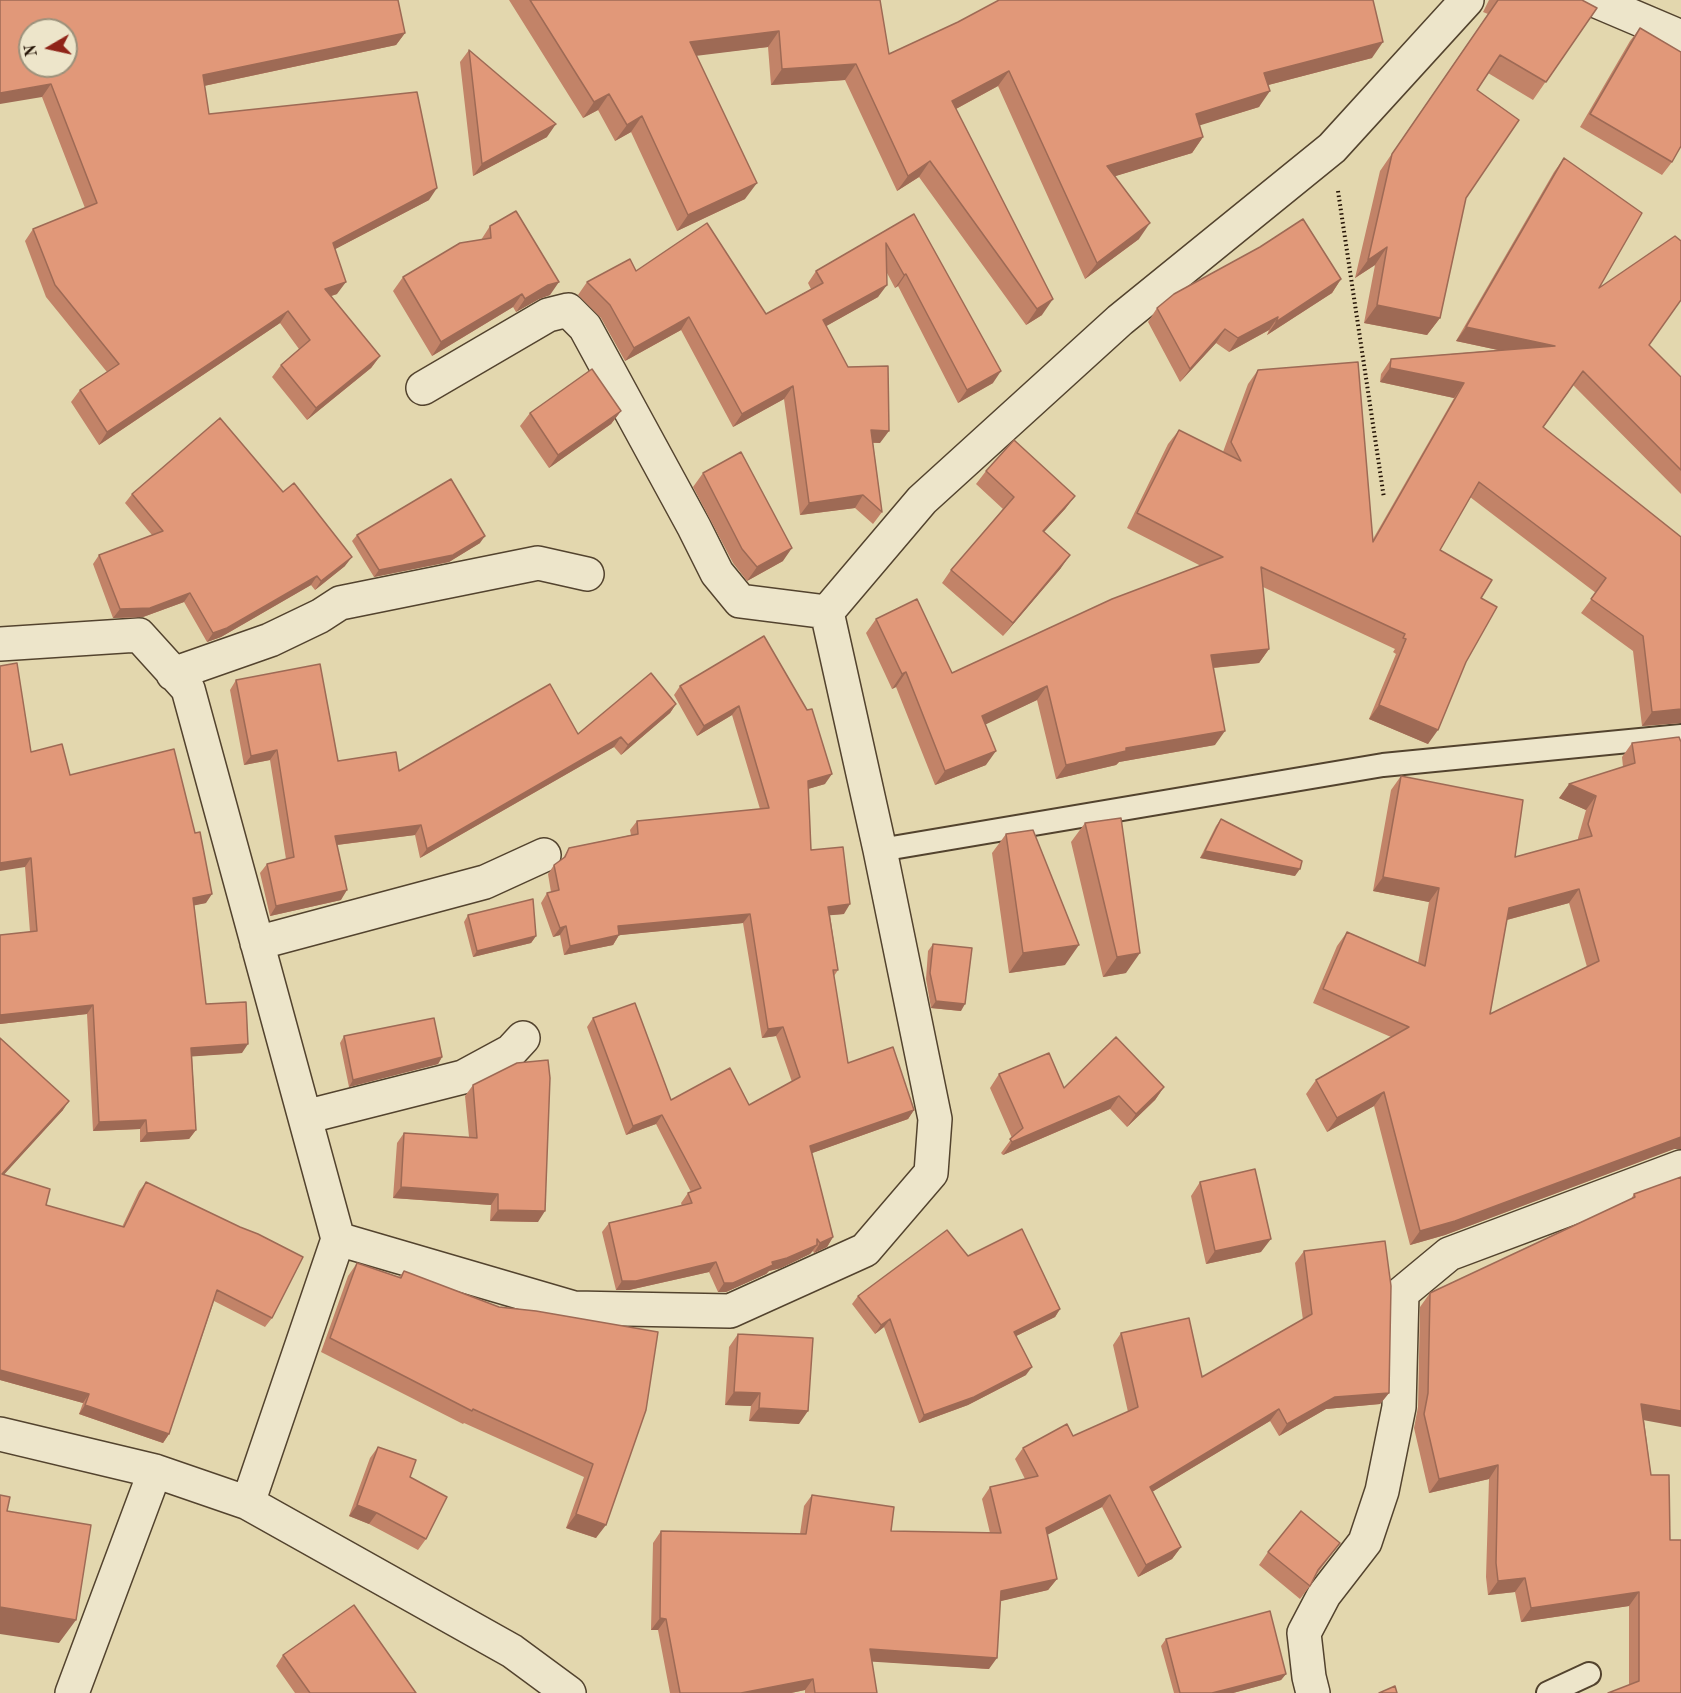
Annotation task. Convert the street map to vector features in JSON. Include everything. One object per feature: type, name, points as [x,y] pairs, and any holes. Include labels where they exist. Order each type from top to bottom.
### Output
[{"type":"street","points":[[827,612],[922,500],[1120,320],[1332,148],[1467,0]]},
{"type":"street","points":[[1594,0],[1681,36]]},
{"type":"street","points":[[423,388],[548,315],[568,310],[585,327],[717,573],[741,601],[827,612]]},
{"type":"street","points":[[173,674],[270,640],[320,616],[340,603],[538,562],[587,574]]},
{"type":"street","points":[[338,1239],[574,1308],[730,1311],[865,1250],[931,1173],[935,1119],[827,612]]},
{"type":"street","points":[[0,644],[138,635],[188,689],[338,1239],[248,1503]]},
{"type":"street","points":[[256,943],[485,882],[544,855]]},
{"type":"street","points":[[305,1117],[463,1077],[511,1051],[523,1038]]},
{"type":"street","points":[[1312,1693],[1305,1633],[1324,1595],[1365,1542],[1382,1491],[1399,1407],[1402,1293],[1449,1254],[1681,1167]]},
{"type":"street","points":[[0,1434],[156,1471],[248,1503],[512,1652],[569,1693]]},
{"type":"street","points":[[72,1693],[156,1471]]},
{"type":"lane","points":[[879,850],[1383,765],[1681,736]]},
{"type":"lane","points":[[1548,1693],[1588,1674]]},
{"type":"path","points":[[1332,148],[1384,498]]},
{"type":"building","points":[[0,0],[398,0],[405,33],[203,75],[209,114],[417,92],[437,188],[333,243],[346,282],[325,289],[380,356],[316,408],[281,365],[310,340],[288,311],[107,432],[80,390],[119,364],[55,285],[33,229],[97,203],[51,84],[0,93]]},
{"type":"building","points":[[530,0],[880,0],[889,54],[999,0],[1373,0],[1383,42],[1264,73],[1270,91],[1196,114],[1203,137],[1107,166],[1150,223],[1097,263],[1009,71],[952,101],[1053,299],[1037,309],[930,161],[908,176],[856,64],[782,69],[779,31],[690,42],[757,183],[688,215],[642,116],[627,125],[609,94],[594,102]]},
{"type":"building","points":[[1498,0],[1582,0],[1597,8],[1546,82],[1500,55],[1477,90],[1519,120],[1466,198],[1440,318],[1377,305],[1387,247],[1368,260],[1392,154]]},
{"type":"building","points":[[1640,28],[1681,52],[1681,146],[1672,162],[1590,114]]},
{"type":"building","points":[[469,50],[556,124],[482,164]]},
{"type":"building","points":[[1564,158],[1642,213],[1599,288],[1675,236],[1681,241],[1681,300],[1649,345],[1681,377],[1681,470],[1583,371],[1543,427],[1681,537],[1681,709],[1652,712],[1643,636],[1591,599],[1606,578],[1479,482],[1440,550],[1492,580],[1481,598],[1497,607],[1466,662],[1438,730],[1379,705],[1406,639],[1403,638],[1405,634],[1261,567],[1269,649],[1211,655],[1225,731],[1126,748],[1126,751],[1066,765],[1047,686],[982,716],[996,751],[945,771],[906,672],[902,674],[876,619],[917,599],[952,673],[1112,599],[1223,557],[1137,513],[1179,430],[1241,461],[1231,442],[1258,370],[1358,362],[1373,542],[1464,383],[1390,368],[1391,359],[1555,346],[1466,327]]},
{"type":"building","points":[[516,211],[559,282],[548,285],[525,299],[522,294],[441,342],[403,277],[460,243],[491,238],[490,226]]},
{"type":"building","points":[[914,214],[1001,371],[967,390],[906,274],[904,275],[886,243],[887,285],[823,320],[848,367],[888,366],[889,431],[871,430],[882,512],[863,495],[809,503],[793,386],[742,414],[689,317],[634,348],[610,305],[587,282],[630,259],[636,271],[707,223],[766,314],[823,283],[816,271]]},
{"type":"building","points":[[1303,219],[1341,279],[1276,322],[1278,317],[1238,338],[1225,329],[1190,369],[1157,308],[1174,294],[1260,247]]},
{"type":"building","points":[[592,369],[621,411],[558,455],[530,413]]},
{"type":"building","points":[[220,418],[283,492],[294,483],[352,557],[321,581],[317,576],[227,628],[213,633],[190,593],[150,608],[120,609],[99,555],[163,531],[132,494]]},
{"type":"building","points":[[1014,440],[1075,496],[1043,531],[1070,555],[1013,623],[951,570],[1014,497],[986,471]]},
{"type":"building","points":[[741,452],[792,548],[757,567],[742,549],[703,473]]},
{"type":"building","points":[[451,479],[485,536],[453,555],[379,570],[357,535]]},
{"type":"building","points":[[764,636],[807,710],[812,709],[832,774],[808,781],[811,850],[843,847],[850,904],[828,907],[838,970],[833,970],[848,1063],[893,1047],[914,1110],[810,1146],[833,1237],[820,1243],[817,1239],[817,1245],[772,1262],[773,1265],[733,1283],[724,1283],[716,1262],[636,1281],[622,1281],[609,1223],[692,1203],[688,1193],[701,1188],[662,1115],[633,1126],[593,1018],[635,1003],[671,1100],[730,1068],[749,1105],[800,1077],[783,1027],[768,1029],[750,914],[618,926],[619,935],[570,946],[566,926],[560,928],[547,893],[559,890],[554,865],[565,857],[569,848],[638,834],[637,821],[769,808],[739,706],[704,726],[680,686]]},
{"type":"building","points":[[17,663],[31,752],[62,744],[70,775],[174,749],[195,833],[200,832],[212,894],[193,898],[206,1004],[246,1002],[248,1044],[191,1048],[196,1130],[147,1133],[146,1120],[99,1122],[93,1005],[0,1015],[0,935],[37,931],[31,858],[0,863],[0,666]]},
{"type":"building","points":[[320,664],[338,761],[396,752],[399,771],[550,684],[578,734],[651,673],[676,704],[628,745],[621,737],[427,849],[421,825],[335,836],[347,890],[276,906],[267,864],[294,857],[277,750],[251,756],[236,680]]},
{"type":"building","points":[[1679,737],[1681,742],[1681,1137],[1455,1221],[1420,1231],[1384,1092],[1337,1118],[1316,1080],[1409,1027],[1323,989],[1347,932],[1425,966],[1439,888],[1383,877],[1401,776],[1523,800],[1515,857],[1592,836],[1588,824],[1596,796],[1569,784],[1635,763],[1632,743]],"holes":[[[1579,889],[1599,961],[1490,1014],[1509,908]]]},
{"type":"building","points":[[1121,818],[1140,953],[1117,957],[1085,823]]},
{"type":"building","points":[[1221,819],[1302,861],[1300,869],[1205,851]]},
{"type":"building","points":[[1033,830],[1079,945],[1023,953],[1006,834]]},
{"type":"building","points":[[533,899],[536,936],[477,951],[468,915]]},
{"type":"building","points":[[933,944],[972,948],[965,1004],[936,1001],[930,973]]},
{"type":"building","points":[[434,1018],[442,1057],[353,1080],[344,1036]]},
{"type":"building","points":[[1116,1037],[1164,1087],[1136,1114],[1119,1096],[1012,1142],[1010,1139],[1023,1128],[999,1074],[1049,1053],[1064,1088]]},
{"type":"building","points":[[0,1038],[69,1101],[2,1174],[50,1189],[46,1205],[124,1227],[146,1182],[303,1257],[272,1318],[217,1290],[169,1434],[85,1405],[89,1394],[0,1370]]},
{"type":"building","points":[[548,1060],[550,1078],[545,1211],[498,1210],[498,1194],[401,1187],[404,1133],[477,1138],[473,1085],[517,1063]]},
{"type":"building","points":[[1255,1169],[1271,1239],[1215,1251],[1200,1182]]},
{"type":"building","points":[[1681,1177],[1681,1411],[1641,1404],[1651,1475],[1669,1475],[1670,1540],[1681,1540],[1681,1693],[1608,1693],[1639,1681],[1639,1592],[1531,1608],[1525,1578],[1498,1581],[1496,1563],[1498,1465],[1439,1479],[1424,1414],[1428,1393],[1430,1293],[1635,1197],[1634,1194]]},
{"type":"building","points":[[1022,1229],[1060,1309],[1014,1332],[1032,1367],[974,1397],[924,1415],[890,1319],[881,1325],[858,1296],[947,1230],[968,1256]]},
{"type":"building","points":[[1385,1241],[1391,1286],[1389,1393],[1335,1397],[1287,1424],[1279,1409],[1150,1487],[1181,1547],[1146,1565],[1110,1495],[1046,1528],[1057,1579],[1001,1591],[997,1658],[870,1649],[877,1693],[815,1693],[813,1679],[741,1693],[680,1693],[666,1619],[660,1618],[661,1531],[806,1534],[812,1495],[894,1507],[891,1531],[1001,1533],[990,1487],[1038,1476],[1023,1448],[1067,1424],[1073,1436],[1138,1407],[1121,1333],[1189,1318],[1202,1377],[1312,1314],[1304,1251]]},
{"type":"building","points":[[357,1263],[401,1278],[404,1271],[499,1307],[658,1332],[646,1410],[606,1525],[576,1514],[593,1464],[473,1409],[472,1411],[330,1338]]},
{"type":"building","points":[[738,1334],[813,1338],[808,1411],[759,1408],[760,1393],[734,1392]]},
{"type":"building","points":[[378,1447],[416,1460],[410,1477],[447,1497],[426,1539],[357,1505]]},
{"type":"building","points":[[0,1495],[10,1497],[7,1511],[91,1525],[76,1620],[0,1607]]},
{"type":"building","points":[[1301,1511],[1340,1543],[1318,1570],[1310,1586],[1268,1552]]},
{"type":"building","points":[[354,1605],[416,1693],[310,1693],[283,1655]]},
{"type":"building","points":[[1270,1611],[1286,1674],[1212,1693],[1180,1693],[1166,1639]]},
{"type":"building","points":[[1395,1686],[1397,1693],[1379,1693]]}]
